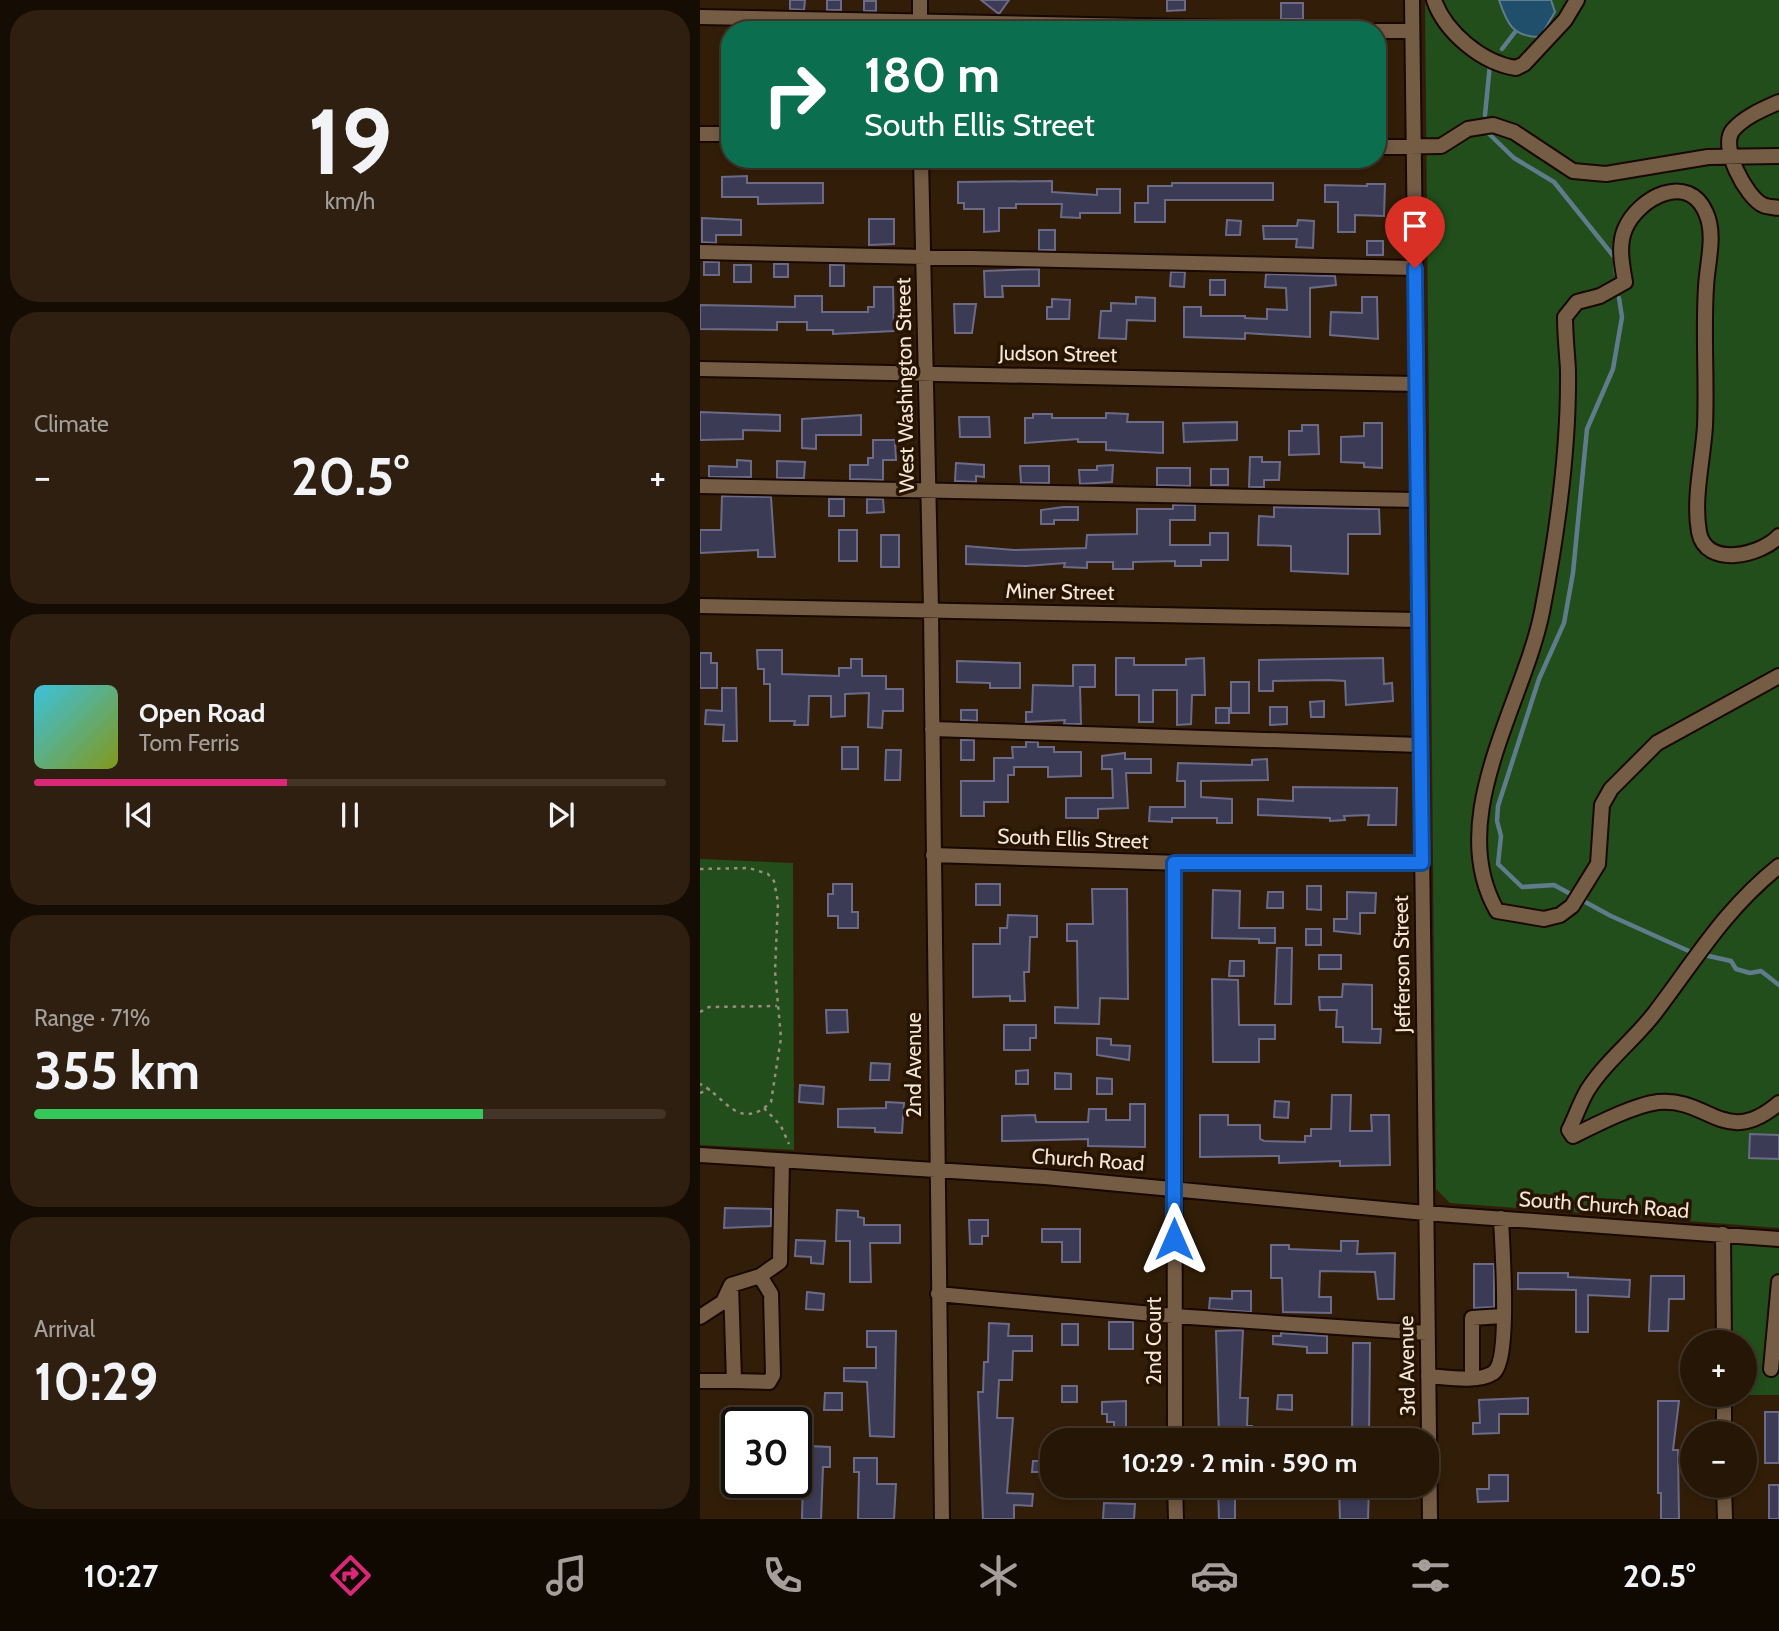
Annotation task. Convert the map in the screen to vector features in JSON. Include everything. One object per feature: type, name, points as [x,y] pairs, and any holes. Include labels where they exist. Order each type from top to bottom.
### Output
[{"type":"street","points":[[920,0],[920,21]]},
{"type":"street","name":"Jefferson Street","points":[[1412,0],[1425,1213]]},
{"type":"street","points":[[1434,0],[1444,20],[1463,41],[1493,60],[1516,68],[1522,66],[1565,20],[1577,0]]},
{"type":"street","points":[[700,18],[794,21]]},
{"type":"street","points":[[1386,31],[1412,32]]},
{"type":"street","points":[[1779,102],[1758,111],[1731,131],[1728,140],[1731,158],[1748,191],[1762,205],[1779,208]]},
{"type":"street","points":[[1386,148],[1441,146],[1468,129],[1493,125],[1514,132],[1573,171],[1605,174],[1708,157],[1779,156]]},
{"type":"street","points":[[700,134],[721,134]]},
{"type":"street","name":"West Washington Street","points":[[921,168],[931,610]]},
{"type":"street","points":[[1779,536],[1754,554],[1733,556],[1711,550],[1699,535],[1698,502],[1705,425],[1706,289],[1710,243],[1708,223],[1706,213],[1694,196],[1677,189],[1657,195],[1639,207],[1625,229],[1621,254],[1625,282],[1600,296],[1577,302],[1565,317],[1568,369],[1562,469],[1542,612],[1526,673],[1492,764],[1480,817],[1479,859],[1485,890],[1497,911],[1544,919],[1560,915],[1572,906],[1598,864],[1602,806],[1611,789],[1657,743],[1779,676]]},
{"type":"street","points":[[700,253],[1415,268]]},
{"type":"street","name":"Judson Street","points":[[700,369],[1416,384]]},
{"type":"street","points":[[700,486],[1417,500]]},
{"type":"street","name":"Miner Street","points":[[700,606],[1418,620]]},
{"type":"street","name":"2nd Avenue","points":[[931,610],[942,1519]]},
{"type":"street","points":[[932,729],[1420,745]]},
{"type":"street","name":"South Ellis Street","points":[[933,855],[1174,863],[1422,863]]},
{"type":"street","name":"2nd Court","points":[[1174,863],[1175,1428]]},
{"type":"street","points":[[1779,866],[1743,897],[1720,922],[1642,1030],[1586,1092],[1569,1130],[1573,1136],[1658,1102],[1680,1104],[1733,1124],[1757,1119],[1779,1103]]},
{"type":"street","points":[[700,1155],[782,1161],[780,1262],[760,1276],[731,1285],[723,1301],[700,1317]]},
{"type":"street","name":"Church Road","points":[[782,1161],[1173,1187],[1253,1198],[1425,1213]]},
{"type":"street","name":"South Church Road","points":[[1425,1213],[1779,1239]]},
{"type":"street","name":"3rd Avenue","points":[[1425,1213],[1430,1519]]},
{"type":"street","points":[[1428,1376],[1490,1376],[1498,1369],[1503,1353],[1501,1218]]},
{"type":"street","points":[[1723,1234],[1724,1330]]},
{"type":"street","points":[[700,1381],[769,1382],[774,1375],[771,1294],[760,1276]]},
{"type":"street","points":[[1772,1369],[1779,1282]]},
{"type":"street","points":[[731,1285],[734,1381]]},
{"type":"street","points":[[938,1294],[1174,1316],[1427,1333]]},
{"type":"street","points":[[1472,1377],[1472,1318],[1502,1317]]},
{"type":"street","points":[[1175,1498],[1176,1519]]},
{"type":"street","points":[[1724,1498],[1725,1519]]},
{"type":"path","points":[[700,869],[749,868],[768,874],[774,881],[778,902],[774,945],[780,1049],[771,1102],[764,1108],[745,1114],[735,1111],[723,1104],[711,1089],[700,1084]]},
{"type":"path","points":[[700,1012],[709,1007],[777,1006]]},
{"type":"path","points":[[700,1093],[711,1089]]},
{"type":"path","points":[[764,1108],[781,1126],[789,1144]]},
{"type":"green space","points":[[1425,0],[1779,0],[1779,1228],[1450,1203],[1436,1189]]},
{"type":"green space","points":[[700,859],[793,863],[794,1150],[700,1145]]},
{"type":"green space","points":[[1726,1238],[1779,1242],[1779,1395],[1757,1395],[1757,1330],[1727,1330]]},
{"type":"water","points":[[1499,0],[1551,0],[1555,12],[1540,37],[1523,35],[1512,28]]},
{"type":"building","points":[[790,0],[805,0],[804,10],[790,9]]},
{"type":"building","points":[[827,0],[841,0],[841,10],[827,10]]},
{"type":"building","points":[[981,0],[1009,0],[999,14]]},
{"type":"building","points":[[1167,0],[1185,0],[1185,10],[1167,11]]},
{"type":"building","points":[[864,1],[876,1],[876,11],[864,11]]},
{"type":"building","points":[[1281,3],[1303,3],[1303,19],[1281,19]]},
{"type":"building","points":[[747,176],[747,183],[823,183],[823,203],[758,204],[758,197],[722,197],[722,177]]},
{"type":"building","points":[[1052,181],[1052,192],[1097,195],[1097,189],[1120,189],[1120,213],[1080,213],[1080,218],[1061,217],[1062,204],[1016,204],[1016,208],[999,208],[999,231],[984,232],[984,209],[964,209],[964,203],[958,203],[958,182]]},
{"type":"building","points":[[1172,183],[1273,183],[1273,200],[1165,200],[1165,222],[1135,222],[1135,203],[1148,203],[1148,186],[1172,186]]},
{"type":"building","points":[[1385,184],[1384,216],[1355,215],[1355,232],[1338,232],[1338,202],[1325,202],[1325,185]]},
{"type":"building","points":[[702,218],[741,220],[741,235],[716,235],[716,243],[702,242]]},
{"type":"building","points":[[869,219],[894,219],[894,244],[869,245]]},
{"type":"building","points":[[1227,220],[1241,221],[1240,235],[1226,235]]},
{"type":"building","points":[[1298,220],[1314,221],[1313,248],[1296,247],[1297,239],[1264,239],[1263,226],[1297,226]]},
{"type":"building","points":[[1039,230],[1055,230],[1055,250],[1039,250]]},
{"type":"building","points":[[1367,241],[1383,241],[1383,255],[1367,255]]},
{"type":"building","points":[[704,262],[719,262],[719,275],[704,275]]},
{"type":"building","points":[[774,264],[788,264],[788,277],[774,277]]},
{"type":"building","points":[[734,265],[751,265],[751,282],[734,282]]},
{"type":"building","points":[[830,265],[844,265],[844,286],[830,286]]},
{"type":"building","points":[[1039,269],[1039,286],[1002,286],[1003,297],[985,297],[984,271]]},
{"type":"building","points":[[1171,272],[1185,272],[1184,287],[1170,286]]},
{"type":"building","points":[[1266,274],[1335,276],[1336,285],[1310,288],[1310,337],[1245,333],[1245,339],[1184,337],[1184,307],[1201,307],[1201,316],[1267,319],[1267,309],[1287,310],[1286,288],[1265,287]]},
{"type":"building","points":[[1210,280],[1225,280],[1225,295],[1210,295]]},
{"type":"building","points":[[874,287],[893,287],[894,331],[833,334],[833,330],[807,330],[807,322],[777,322],[777,330],[700,329],[700,305],[795,307],[795,296],[822,296],[822,312],[868,312],[868,307],[874,307]]},
{"type":"building","points":[[1136,297],[1155,298],[1155,321],[1127,320],[1126,339],[1099,338],[1101,311],[1111,311],[1111,303],[1136,304]]},
{"type":"building","points":[[1362,297],[1377,297],[1378,339],[1330,335],[1331,312],[1362,313]]},
{"type":"building","points":[[1052,299],[1070,300],[1069,319],[1047,319],[1047,307],[1052,307]]},
{"type":"building","points":[[954,304],[976,304],[972,333],[955,333]]},
{"type":"building","points":[[700,412],[780,415],[780,431],[743,430],[743,439],[700,440]]},
{"type":"building","points":[[1106,413],[1128,414],[1127,422],[1163,422],[1163,453],[1106,450],[1106,442],[1078,442],[1078,439],[1025,443],[1025,418],[1033,418],[1033,414],[1052,414],[1052,418],[1106,418]]},
{"type":"building","points":[[861,415],[861,435],[816,435],[816,449],[802,448],[802,419]]},
{"type":"building","points":[[959,417],[989,417],[990,437],[960,437]]},
{"type":"building","points":[[1237,422],[1237,440],[1184,442],[1183,423]]},
{"type":"building","points":[[1364,423],[1382,423],[1382,468],[1364,467],[1364,463],[1341,462],[1341,437],[1364,436]]},
{"type":"building","points":[[1302,425],[1318,425],[1319,454],[1289,455],[1289,431],[1302,431]]},
{"type":"building","points":[[873,440],[895,440],[896,460],[883,460],[883,480],[850,479],[850,465],[868,465],[868,458],[873,458]]},
{"type":"building","points":[[1250,457],[1262,457],[1262,462],[1280,462],[1279,480],[1264,480],[1264,487],[1249,487]]},
{"type":"building","points":[[737,460],[751,461],[751,477],[709,477],[709,466],[737,467]]},
{"type":"building","points":[[777,461],[805,462],[804,478],[777,478]]},
{"type":"building","points":[[956,463],[984,465],[984,477],[976,476],[976,482],[955,481]]},
{"type":"building","points":[[1113,465],[1112,482],[1080,484],[1079,470],[1097,470],[1097,466]]},
{"type":"building","points":[[1020,466],[1049,466],[1049,483],[1021,483]]},
{"type":"building","points":[[1157,468],[1190,468],[1190,486],[1157,485]]},
{"type":"building","points":[[1211,469],[1228,469],[1228,485],[1211,485]]},
{"type":"building","points":[[722,496],[771,497],[775,557],[758,557],[758,550],[700,553],[700,530],[721,530]]},
{"type":"building","points":[[829,499],[844,499],[844,516],[829,516]]},
{"type":"building","points":[[867,499],[883,499],[884,512],[867,513]]},
{"type":"building","points":[[1173,505],[1195,505],[1195,520],[1170,520],[1170,545],[1210,545],[1210,533],[1228,533],[1228,560],[1201,560],[1201,566],[1175,566],[1175,561],[1133,562],[1133,569],[1113,569],[1113,562],[1087,562],[1087,568],[1064,567],[1065,563],[1026,566],[966,564],[966,546],[1014,550],[1086,548],[1087,535],[1137,534],[1137,509],[1173,509]]},
{"type":"building","points":[[1078,507],[1078,520],[1054,520],[1054,524],[1041,524],[1041,510]]},
{"type":"building","points":[[1274,507],[1379,509],[1380,534],[1348,534],[1348,574],[1291,571],[1291,546],[1258,545],[1259,516],[1274,517]]},
{"type":"building","points":[[839,530],[857,530],[857,561],[839,561]]},
{"type":"building","points":[[881,535],[899,535],[899,567],[881,567]]},
{"type":"building","points":[[757,650],[782,650],[782,674],[839,676],[839,668],[851,668],[851,659],[862,659],[862,676],[886,676],[886,689],[903,689],[903,711],[883,711],[882,728],[868,727],[869,693],[845,694],[845,716],[831,717],[831,696],[809,696],[808,725],[794,725],[795,721],[770,721],[770,684],[764,684],[764,669],[758,669]]},
{"type":"building","points":[[700,653],[711,653],[711,663],[717,663],[717,688],[700,688]]},
{"type":"building","points":[[1116,658],[1134,658],[1134,665],[1186,665],[1186,659],[1204,658],[1205,695],[1192,695],[1191,724],[1177,725],[1177,690],[1153,690],[1153,722],[1139,722],[1139,695],[1116,695]]},
{"type":"building","points":[[1383,658],[1384,684],[1392,683],[1393,701],[1346,705],[1345,681],[1273,681],[1273,691],[1259,691],[1259,660]]},
{"type":"building","points":[[957,661],[1020,663],[1020,688],[990,688],[990,683],[957,682]]},
{"type":"building","points":[[1073,665],[1095,665],[1095,687],[1080,687],[1081,724],[1064,724],[1065,720],[1026,722],[1026,712],[1032,712],[1033,685],[1073,686]]},
{"type":"building","points":[[1231,682],[1249,682],[1249,713],[1231,713]]},
{"type":"building","points":[[722,688],[736,688],[737,741],[723,741],[724,725],[705,724],[706,710],[722,711]]},
{"type":"building","points":[[1324,701],[1324,717],[1311,717],[1310,702]]},
{"type":"building","points":[[1270,707],[1287,707],[1287,724],[1270,725]]},
{"type":"building","points":[[1216,708],[1229,708],[1229,723],[1216,723]]},
{"type":"building","points":[[961,710],[977,710],[977,721],[961,720]]},
{"type":"building","points":[[961,740],[974,740],[974,760],[961,760]]},
{"type":"building","points":[[1026,742],[1038,742],[1038,747],[1054,747],[1054,752],[1081,752],[1081,776],[1048,777],[1048,767],[1014,767],[1014,775],[1008,775],[1008,802],[984,802],[984,816],[961,816],[961,781],[994,781],[994,758],[1013,758],[1012,747],[1026,747]]},
{"type":"building","points":[[842,747],[858,747],[858,769],[842,769]]},
{"type":"building","points":[[886,750],[901,750],[900,780],[885,780]]},
{"type":"building","points":[[1125,753],[1125,759],[1151,759],[1151,773],[1126,773],[1128,808],[1098,809],[1098,818],[1066,818],[1066,798],[1113,798],[1112,769],[1102,769],[1102,756]]},
{"type":"building","points":[[1267,759],[1268,780],[1201,781],[1201,797],[1232,799],[1232,823],[1217,823],[1217,818],[1149,821],[1150,807],[1185,807],[1185,781],[1177,781],[1178,763],[1252,765],[1252,760]]},
{"type":"building","points":[[1293,787],[1397,788],[1396,825],[1368,825],[1369,815],[1344,816],[1345,820],[1330,821],[1330,818],[1258,815],[1258,799],[1293,801]]},
{"type":"building","points":[[833,884],[852,884],[852,912],[858,912],[858,928],[838,928],[838,916],[828,916],[828,894],[833,894]]},
{"type":"building","points":[[976,884],[1000,884],[1000,905],[976,905]]},
{"type":"building","points":[[1307,886],[1321,886],[1321,910],[1307,909]]},
{"type":"building","points":[[1092,889],[1127,889],[1128,999],[1100,998],[1099,1024],[1055,1023],[1055,1007],[1078,1008],[1077,941],[1067,941],[1067,924],[1093,924]]},
{"type":"building","points":[[1213,890],[1240,891],[1239,928],[1275,928],[1275,943],[1259,943],[1259,939],[1212,938]]},
{"type":"building","points":[[1268,892],[1283,892],[1283,908],[1267,908]]},
{"type":"building","points":[[1347,892],[1376,893],[1375,913],[1360,913],[1360,934],[1334,931],[1334,919],[1347,919]]},
{"type":"building","points":[[1008,915],[1037,916],[1037,937],[1030,937],[1029,972],[1024,972],[1025,1001],[1010,1001],[1010,996],[973,997],[973,944],[1000,944],[1000,928],[1007,928]]},
{"type":"building","points":[[1306,929],[1321,929],[1321,945],[1306,945]]},
{"type":"building","points":[[1277,948],[1292,948],[1291,1004],[1275,1004]]},
{"type":"building","points":[[1319,955],[1341,955],[1341,969],[1319,969]]},
{"type":"building","points":[[1230,961],[1244,961],[1244,976],[1229,976]]},
{"type":"building","points":[[1212,979],[1238,980],[1239,1025],[1275,1025],[1275,1039],[1259,1039],[1259,1062],[1213,1062]]},
{"type":"building","points":[[1343,984],[1372,985],[1372,1029],[1381,1029],[1380,1043],[1343,1042],[1343,1027],[1336,1027],[1337,1010],[1320,1010],[1319,997],[1342,997]]},
{"type":"building","points":[[826,1010],[847,1010],[848,1032],[827,1033]]},
{"type":"building","points":[[1004,1025],[1036,1025],[1036,1038],[1030,1038],[1030,1050],[1004,1050]]},
{"type":"building","points":[[1097,1038],[1111,1039],[1111,1045],[1130,1046],[1129,1060],[1097,1055]]},
{"type":"building","points":[[871,1063],[890,1064],[889,1080],[870,1080]]},
{"type":"building","points":[[1028,1070],[1028,1084],[1016,1084],[1016,1071]]},
{"type":"building","points":[[1055,1073],[1071,1074],[1071,1089],[1055,1089]]},
{"type":"building","points":[[1097,1078],[1112,1079],[1112,1094],[1097,1094]]},
{"type":"building","points":[[800,1085],[824,1087],[823,1104],[799,1102]]},
{"type":"building","points":[[1332,1095],[1351,1095],[1350,1131],[1372,1131],[1371,1115],[1389,1115],[1390,1165],[1340,1166],[1340,1161],[1279,1163],[1279,1156],[1200,1157],[1200,1115],[1228,1115],[1228,1125],[1260,1125],[1260,1139],[1264,1141],[1305,1142],[1305,1136],[1311,1136],[1311,1129],[1331,1129]]},
{"type":"building","points":[[1275,1101],[1289,1102],[1288,1118],[1274,1117]]},
{"type":"building","points":[[886,1102],[904,1103],[902,1133],[875,1132],[875,1128],[838,1127],[838,1109],[886,1108]]},
{"type":"building","points":[[1130,1104],[1145,1104],[1145,1147],[1088,1146],[1088,1139],[1002,1141],[1002,1116],[1035,1115],[1036,1122],[1088,1122],[1089,1109],[1106,1109],[1106,1120],[1130,1120]]},
{"type":"building","points":[[1750,1134],[1779,1135],[1779,1159],[1749,1158]]},
{"type":"building","points":[[725,1208],[771,1209],[771,1226],[724,1228]]},
{"type":"building","points":[[837,1210],[858,1211],[858,1217],[864,1218],[864,1225],[900,1225],[900,1243],[870,1243],[871,1282],[850,1282],[850,1241],[836,1241]]},
{"type":"building","points":[[969,1220],[988,1220],[988,1236],[982,1236],[982,1244],[970,1244]]},
{"type":"building","points":[[1042,1229],[1080,1229],[1080,1262],[1062,1262],[1062,1242],[1042,1242]]},
{"type":"building","points":[[796,1240],[825,1241],[823,1264],[811,1263],[811,1257],[795,1256]]},
{"type":"building","points":[[1341,1241],[1358,1241],[1357,1254],[1395,1253],[1394,1299],[1378,1299],[1375,1272],[1320,1271],[1319,1297],[1331,1297],[1331,1313],[1283,1312],[1282,1278],[1271,1278],[1271,1245],[1289,1245],[1289,1249],[1341,1251]]},
{"type":"building","points":[[1474,1264],[1494,1264],[1494,1307],[1474,1308]]},
{"type":"building","points":[[1518,1273],[1568,1273],[1568,1277],[1630,1280],[1629,1297],[1588,1295],[1588,1332],[1576,1332],[1576,1290],[1518,1289]]},
{"type":"building","points":[[1651,1276],[1684,1276],[1684,1299],[1669,1299],[1668,1331],[1649,1331]]},
{"type":"building","points":[[1232,1291],[1251,1291],[1251,1312],[1209,1309],[1210,1298],[1232,1299]]},
{"type":"building","points":[[807,1292],[824,1294],[823,1310],[806,1309]]},
{"type":"building","points":[[1109,1322],[1133,1322],[1133,1349],[1109,1349]]},
{"type":"building","points":[[989,1323],[1009,1324],[1008,1336],[1032,1336],[1032,1351],[1013,1351],[1012,1380],[999,1380],[997,1418],[1013,1418],[1007,1493],[1033,1494],[1032,1506],[1014,1505],[1014,1519],[983,1519],[978,1392],[983,1392],[984,1362],[988,1362]]},
{"type":"building","points":[[1062,1324],[1078,1324],[1078,1345],[1062,1345]]},
{"type":"building","points":[[1243,1330],[1240,1398],[1248,1398],[1247,1426],[1252,1428],[1219,1428],[1216,1331]]},
{"type":"building","points":[[867,1331],[896,1331],[894,1437],[870,1436],[867,1382],[844,1381],[844,1368],[876,1368],[876,1347],[867,1347]]},
{"type":"building","points":[[1281,1333],[1327,1336],[1327,1353],[1307,1353],[1307,1347],[1273,1344],[1273,1336],[1281,1336]]},
{"type":"building","points":[[1353,1343],[1370,1343],[1369,1428],[1352,1428]]},
{"type":"building","points":[[1062,1386],[1077,1386],[1077,1402],[1062,1402]]},
{"type":"building","points":[[825,1393],[842,1393],[842,1410],[824,1410]]},
{"type":"building","points":[[1278,1395],[1292,1395],[1292,1410],[1277,1409]]},
{"type":"building","points":[[1528,1398],[1528,1414],[1499,1414],[1499,1433],[1473,1434],[1473,1423],[1480,1423],[1479,1400]]},
{"type":"building","points":[[1126,1401],[1126,1428],[1114,1428],[1114,1422],[1107,1422],[1107,1414],[1102,1414],[1102,1402]]},
{"type":"building","points":[[1658,1401],[1679,1401],[1673,1450],[1678,1450],[1679,1519],[1661,1519],[1661,1493],[1658,1493]]},
{"type":"building","points":[[1765,1412],[1779,1412],[1779,1463],[1765,1463]]},
{"type":"building","points":[[812,1446],[830,1447],[830,1467],[823,1467],[821,1519],[802,1519],[802,1498],[812,1498]]},
{"type":"building","points":[[854,1458],[877,1458],[877,1484],[896,1484],[894,1519],[858,1519],[859,1472],[854,1472]]},
{"type":"building","points":[[1033,1461],[1040,1461],[1040,1472],[1032,1472]]},
{"type":"building","points":[[1489,1475],[1508,1475],[1508,1501],[1478,1502],[1477,1489],[1489,1489]]},
{"type":"building","points":[[1769,1485],[1779,1485],[1779,1519],[1769,1519]]},
{"type":"building","points":[[1218,1498],[1235,1498],[1235,1519],[1219,1519]]},
{"type":"building","points":[[1339,1498],[1369,1498],[1368,1519],[1340,1519]]},
{"type":"building","points":[[1104,1503],[1135,1504],[1134,1519],[1103,1519]]},
{"type":"waterway","points":[[1502,49],[1515,32]]},
{"type":"waterway","points":[[1485,115],[1490,64]]},
{"type":"waterway","points":[[1487,132],[1514,158],[1554,182],[1615,258],[1616,274]]},
{"type":"waterway","points":[[1619,298],[1622,317],[1613,369],[1587,429],[1573,573],[1564,623],[1539,679],[1498,806],[1497,821],[1501,836],[1498,864],[1522,887],[1554,885],[1611,916],[1691,952],[1731,961],[1736,969],[1750,973],[1761,971],[1779,985]]},
{"type":"route","points":[[1174,1239],[1174,863],[1422,863],[1415,268]]}]
